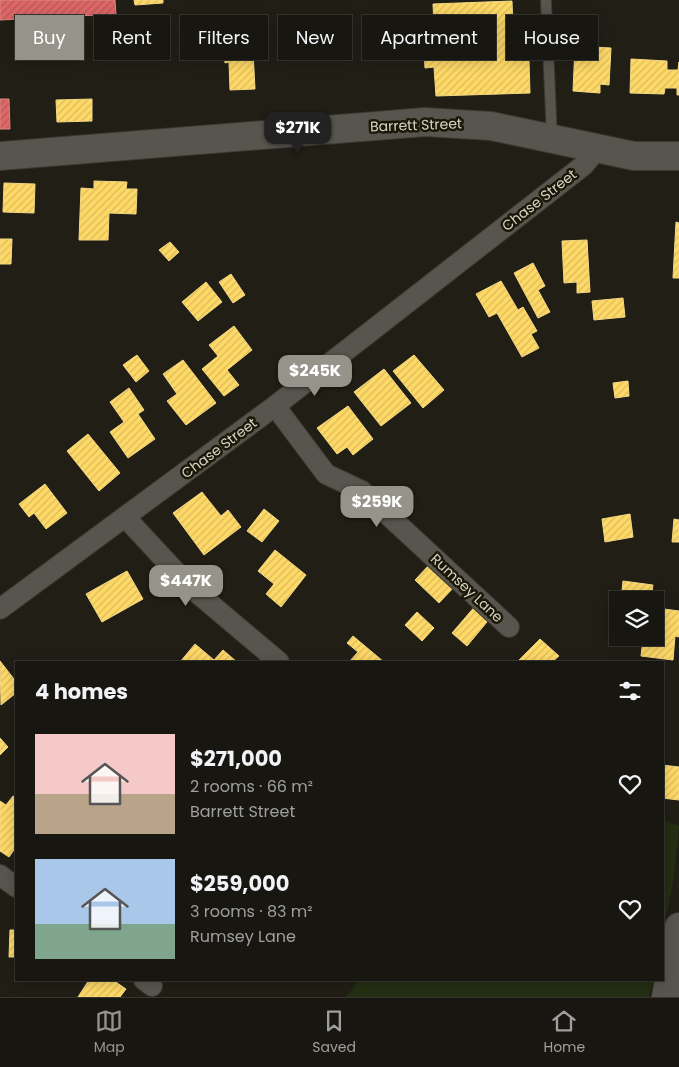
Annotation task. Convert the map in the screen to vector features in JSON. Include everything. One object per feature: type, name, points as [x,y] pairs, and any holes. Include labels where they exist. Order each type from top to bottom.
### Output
[{"type":"street","name":"Barrett Street","points":[[0,156],[425,122],[491,126],[634,156],[679,156]]},
{"type":"street","name":"Chase Street","points":[[0,609],[276,406],[584,165],[597,149]]},
{"type":"street","name":"Rumsey Lane","points":[[276,406],[326,474],[362,491],[509,627]]},
{"type":"street","points":[[126,518],[189,586],[278,661]]},
{"type":"street","points":[[0,875],[15,886]]},
{"type":"street","points":[[666,997],[679,926]]},
{"type":"lane","points":[[546,2],[552,139]]},
{"type":"green space","points":[[664,820],[679,826],[674,877],[664,928]]},
{"type":"green space","points":[[358,981],[653,981],[649,997],[346,997]]},
{"type":"building: Homes","points":[[134,0],[163,0],[163,3],[135,5]]},
{"type":"building: Homes","points":[[512,1],[512,15],[506,15],[506,60],[529,60],[530,93],[436,96],[434,67],[425,68],[425,60],[496,60],[496,15],[433,15],[433,4]]},
{"type":"building: Homes","points":[[598,47],[611,48],[609,85],[600,84],[600,93],[573,91],[574,60],[598,60]]},
{"type":"building: Homes","points":[[631,59],[667,61],[667,70],[678,70],[679,62],[679,95],[677,95],[677,88],[665,88],[664,94],[630,93]]},
{"type":"building: Homes","points":[[225,60],[253,60],[255,89],[230,90],[229,62],[225,63]]},
{"type":"building: Homes","points":[[92,99],[92,121],[57,122],[56,100]]},
{"type":"building: Homes","points":[[94,181],[127,182],[126,189],[137,189],[136,214],[109,213],[108,240],[79,240],[81,188],[94,189]]},
{"type":"building: Homes","points":[[4,183],[35,184],[34,213],[3,212]]},
{"type":"building: Homes","points":[[676,222],[679,223],[679,278],[673,278]]},
{"type":"building: Homes","points":[[0,239],[12,239],[11,264],[0,264]]},
{"type":"building: Homes","points":[[587,240],[590,292],[577,293],[577,282],[564,283],[562,241]]},
{"type":"building: Homes","points":[[170,242],[179,252],[169,261],[159,250]]},
{"type":"building: Homes","points":[[533,263],[545,286],[538,290],[550,312],[538,318],[514,273]]},
{"type":"building: Homes","points":[[231,274],[245,295],[233,303],[219,282]]},
{"type":"building: Homes","points":[[501,281],[518,310],[523,307],[537,331],[531,334],[539,348],[522,357],[497,313],[489,317],[476,294]]},
{"type":"building: Homes","points":[[206,282],[222,302],[198,321],[182,302]]},
{"type":"building: Homes","points":[[623,298],[625,317],[594,320],[592,301]]},
{"type":"building: Homes","points":[[234,326],[252,350],[227,370],[239,385],[224,396],[202,369],[218,356],[209,345]]},
{"type":"building: Homes","points":[[137,355],[149,371],[136,382],[123,365]]},
{"type":"building: Homes","points":[[414,355],[444,390],[423,408],[393,371]]},
{"type":"building: Homes","points":[[183,360],[216,403],[186,425],[167,401],[177,394],[163,374]]},
{"type":"building: Homes","points":[[384,369],[411,403],[381,426],[354,392]]},
{"type":"building: Homes","points":[[628,381],[629,396],[615,398],[613,383]]},
{"type":"building: Homes","points":[[129,388],[144,410],[138,414],[155,439],[128,458],[110,432],[124,422],[110,402]]},
{"type":"building: Homes","points":[[348,406],[373,439],[353,455],[347,447],[337,454],[317,428]]},
{"type":"building: Homes","points":[[88,434],[120,473],[99,491],[67,451]]},
{"type":"building: Homes","points":[[45,484],[67,513],[46,529],[34,513],[29,517],[19,504]]},
{"type":"building: Homes","points":[[202,492],[221,516],[228,510],[241,527],[204,555],[173,513]]},
{"type":"building: Homes","points":[[264,509],[279,521],[262,542],[247,531]]},
{"type":"building: Homes","points":[[630,514],[633,537],[605,542],[602,519]]},
{"type":"building: Homes","points":[[674,519],[679,520],[679,542],[672,542]]},
{"type":"building: Homes","points":[[275,550],[306,575],[281,607],[266,594],[274,584],[258,571]]},
{"type":"building: Homes","points":[[430,564],[455,586],[439,603],[415,580]]},
{"type":"building: Homes","points":[[127,571],[143,599],[102,622],[86,594]]},
{"type":"building: Homes","points":[[623,581],[653,585],[652,591],[622,591]]},
{"type":"building: Homes","points":[[477,604],[492,616],[467,646],[452,633]]},
{"type":"building: Homes","points":[[664,609],[679,611],[679,637],[675,636],[673,660],[641,656],[642,646],[664,646]]},
{"type":"building: Homes","points":[[417,612],[434,628],[422,641],[405,625]]},
{"type":"building: Homes","points":[[353,636],[383,661],[350,661],[358,652],[347,643]]},
{"type":"building: Homes","points":[[540,639],[559,656],[553,661],[518,661]]},
{"type":"building: Homes","points":[[195,644],[214,660],[223,650],[236,661],[181,661]]},
{"type":"building: Homes","points":[[0,661],[15,678],[15,694],[1,705]]},
{"type":"building: Homes","points":[[0,738],[8,747],[0,755]]},
{"type":"building: Homes","points":[[664,765],[679,767],[679,800],[664,798]]},
{"type":"building: Homes","points":[[13,796],[15,797],[15,848],[9,857],[0,851],[0,801],[6,805]]},
{"type":"building: Homes","points":[[10,930],[15,930],[15,957],[9,957]]},
{"type":"building: Homes","points":[[88,981],[114,981],[126,989],[120,997],[78,997]]},
{"type":"building: Shops","points":[[0,0],[115,0],[116,14],[15,15],[15,19],[0,20]]},
{"type":"building: Shops","points":[[0,99],[9,99],[10,129],[0,129]]}]
